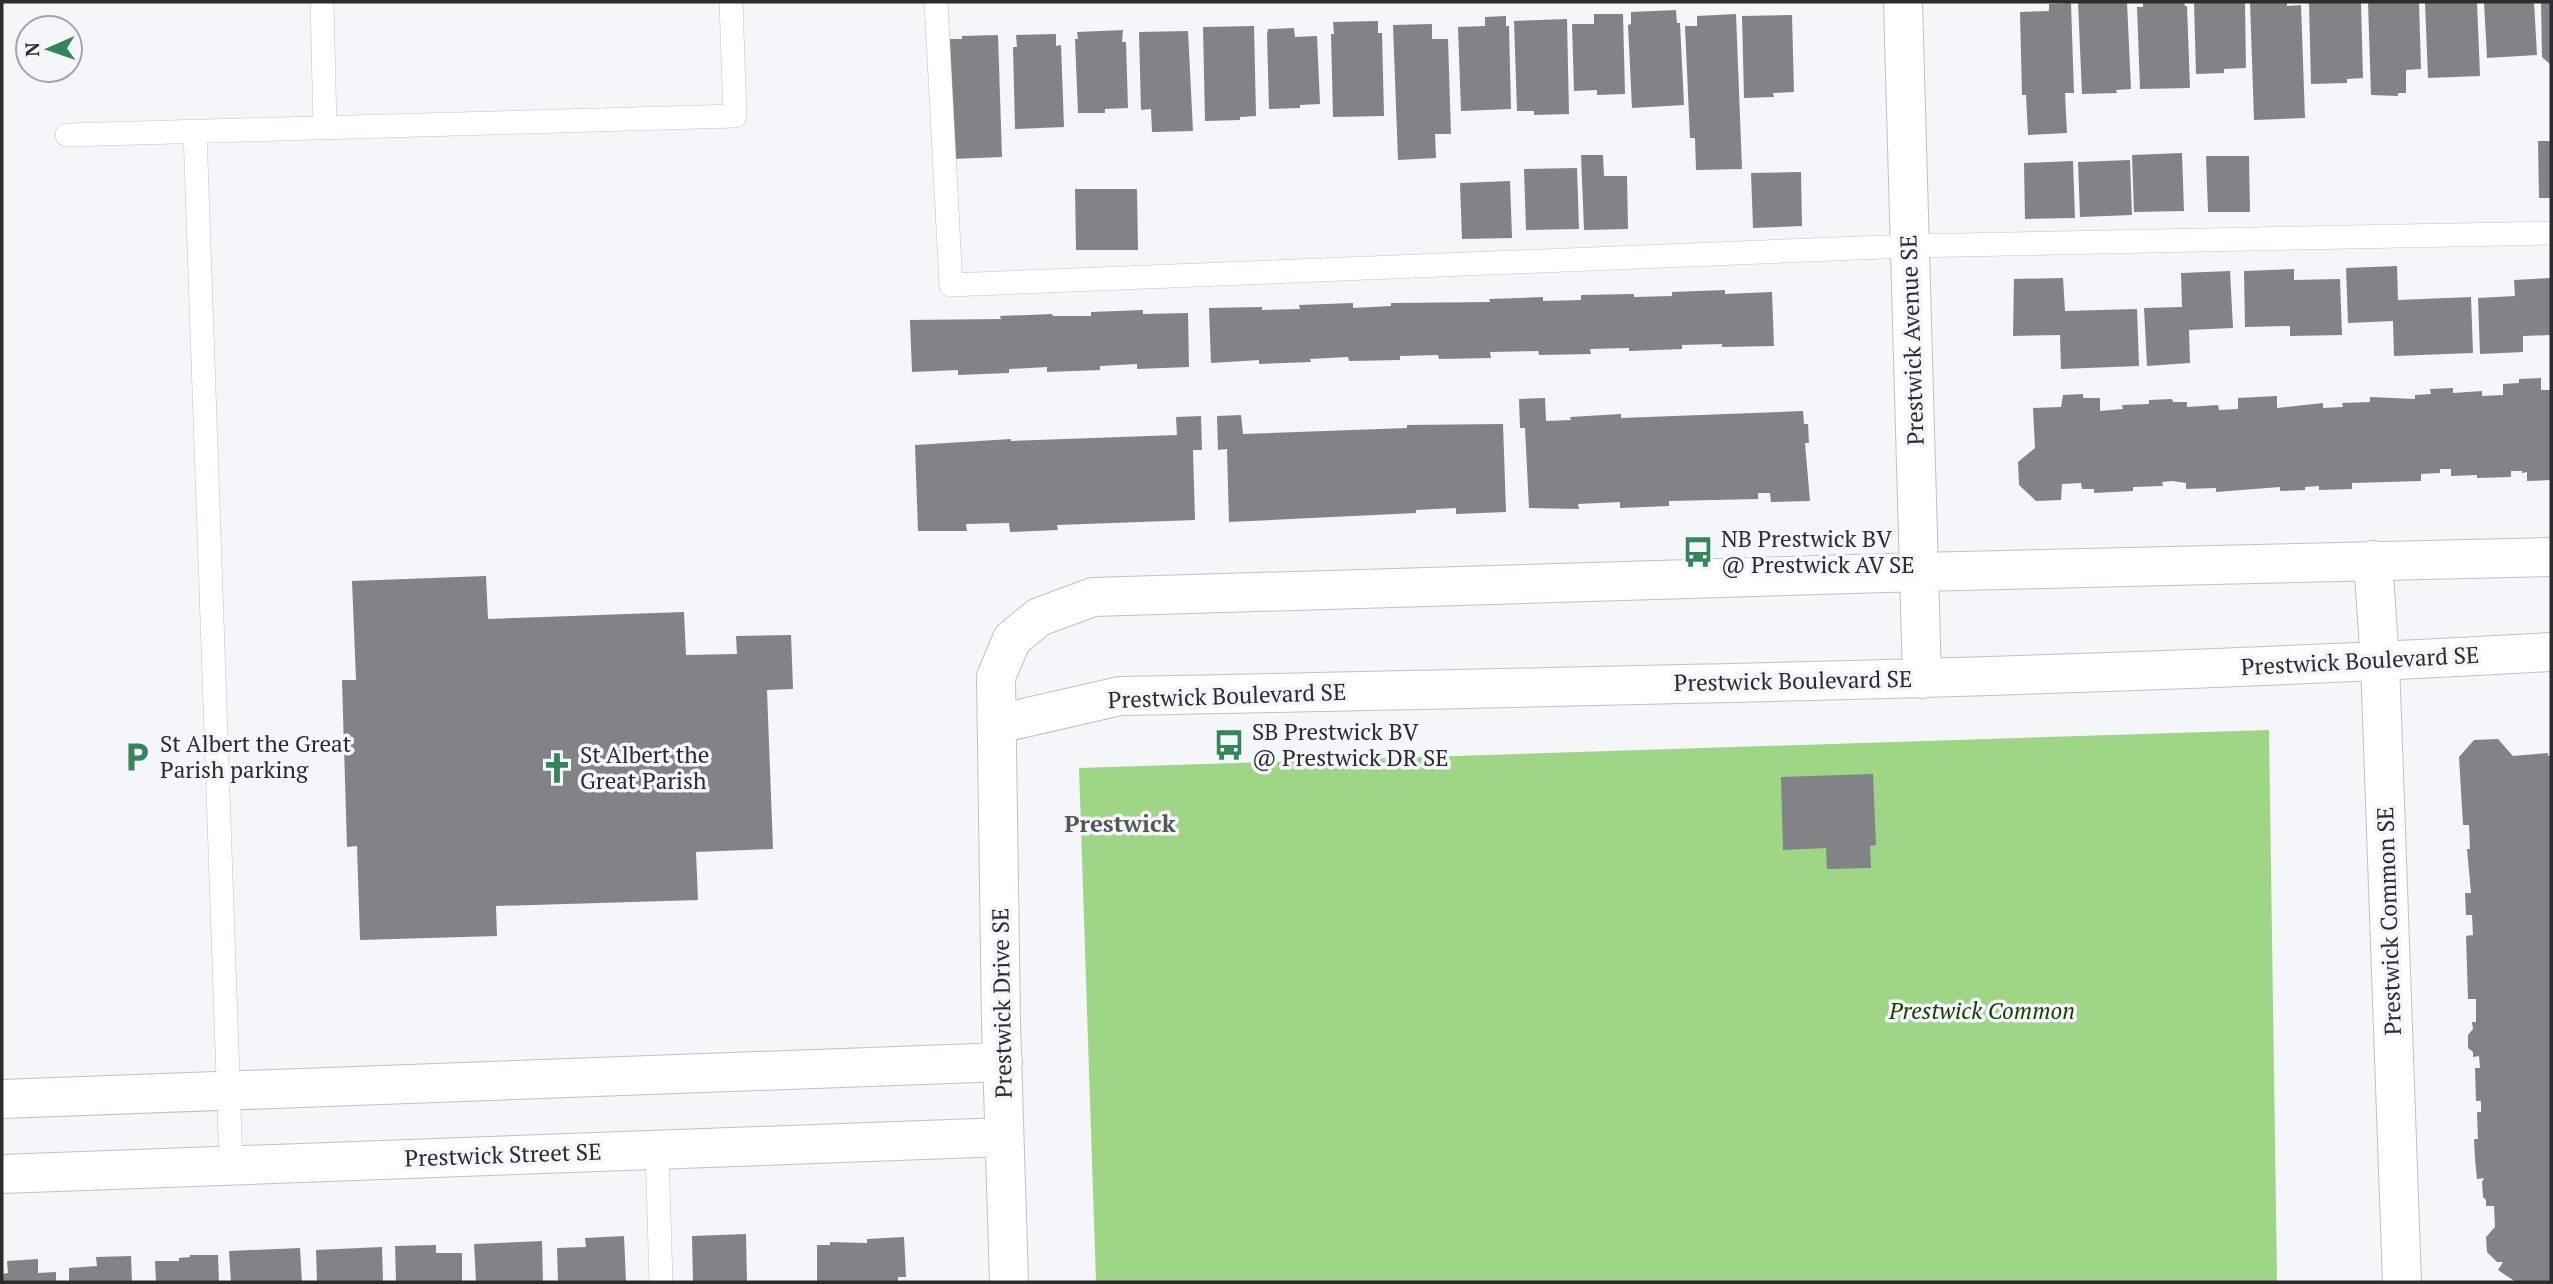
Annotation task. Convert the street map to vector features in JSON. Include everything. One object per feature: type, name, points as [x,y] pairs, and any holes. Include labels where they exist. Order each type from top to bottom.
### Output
[{"type":"street","name":"Prestwick Avenue SE","points":[[1903,2],[1922,679]]},
{"type":"street","points":[[998,724],[996,677],[1012,639],[1039,617],[1093,597],[1919,572],[2551,557]]},
{"type":"street","name":"Prestwick Common SE","points":[[2373,561],[2402,1282]]},
{"type":"street","name":"Prestwick Boulevard SE","points":[[998,724],[1120,696],[1922,679],[2379,662],[2551,652]]},
{"type":"street","name":"Prestwick Drive SE","points":[[998,724],[1004,1137],[1009,1282]]},
{"type":"street","points":[[2,1099],[1003,1062]]},
{"type":"street","name":"Prestwick Street SE","points":[[2,1174],[1004,1137]]},
{"type":"lane","points":[[322,2],[325,128]]},
{"type":"lane","points":[[67,135],[736,116],[732,2]]},
{"type":"lane","points":[[936,2],[951,285],[1909,246],[2551,233]]},
{"type":"lane","points":[[195,131],[231,1165]]},
{"type":"lane","points":[[657,1150],[661,1282]]},
{"type":"green space","name":"Prestwick Common","points":[[2269,730],[2277,1281],[1096,1282],[1079,768]]},
{"type":"building","points":[[2078,2],[2127,2],[2131,89],[2116,90],[2117,93],[2082,94]]},
{"type":"building","points":[[2143,2],[2184,2],[2187,6],[2190,88],[2140,89],[2137,7],[2143,7]]},
{"type":"building","points":[[2194,2],[2245,2],[2246,68],[2224,69],[2224,73],[2196,74]]},
{"type":"building","points":[[2250,2],[2287,2],[2287,6],[2301,5],[2305,118],[2254,120]]},
{"type":"building","points":[[2309,2],[2361,2],[2363,78],[2347,79],[2347,83],[2311,84]]},
{"type":"building","points":[[2368,2],[2419,2],[2421,69],[2406,70],[2406,93],[2398,93],[2398,96],[2371,95]]},
{"type":"building","points":[[2425,2],[2477,2],[2480,76],[2428,78]]},
{"type":"building","points":[[2484,2],[2534,2],[2537,55],[2487,58]]},
{"type":"building","points":[[2541,2],[2551,2],[2551,65],[2542,57]]},
{"type":"building","points":[[2071,3],[2074,93],[2065,93],[2067,133],[2028,135],[2026,95],[2022,95],[2020,12],[2049,11],[2049,4]]},
{"type":"building","points":[[1676,10],[1677,23],[1680,23],[1684,105],[1632,108],[1628,25],[1631,24],[1631,12]]},
{"type":"building","points":[[1594,14],[1623,14],[1625,94],[1597,95],[1597,90],[1574,91],[1572,24],[1594,24]]},
{"type":"building","points":[[1736,14],[1742,169],[1696,170],[1695,138],[1690,138],[1685,26],[1697,26],[1697,16]]},
{"type":"building","points":[[1792,15],[1794,92],[1773,93],[1774,97],[1744,98],[1742,16]]},
{"type":"building","points":[[1506,16],[1506,26],[1509,26],[1511,109],[1461,111],[1458,27],[1485,26],[1485,17]]},
{"type":"building","points":[[1567,19],[1569,114],[1534,115],[1534,111],[1517,111],[1514,21]]},
{"type":"building","points":[[1378,21],[1378,33],[1382,33],[1384,116],[1333,117],[1333,22]]},
{"type":"building","points":[[1432,24],[1432,39],[1448,39],[1451,134],[1435,134],[1436,158],[1398,160],[1393,25]]},
{"type":"building","points":[[1254,26],[1256,116],[1240,117],[1240,120],[1205,121],[1203,27]]},
{"type":"building","points":[[1294,28],[1295,37],[1317,36],[1320,104],[1269,109],[1268,29]]},
{"type":"building","points":[[1123,30],[1122,42],[1126,42],[1128,108],[1105,109],[1105,113],[1078,113],[1077,32]]},
{"type":"building","points":[[1188,31],[1193,131],[1152,132],[1151,109],[1141,110],[1139,32]]},
{"type":"building","points":[[1056,34],[1056,46],[1061,45],[1064,127],[1015,129],[1013,47],[1017,47],[1016,35]]},
{"type":"building","points":[[998,35],[1002,157],[952,159],[947,39]]},
{"type":"building","points":[[2538,141],[2551,141],[2551,198],[2539,198]]},
{"type":"building","points":[[2182,153],[2184,211],[2134,212],[2132,155]]},
{"type":"building","points":[[1581,155],[1603,155],[1604,176],[1627,176],[1628,229],[1584,230]]},
{"type":"building","points":[[2206,156],[2249,156],[2250,212],[2208,212]]},
{"type":"building","points":[[2130,160],[2132,215],[2080,217],[2078,162]]},
{"type":"building","points":[[2073,161],[2075,218],[2025,219],[2024,163]]},
{"type":"building","points":[[1577,168],[1579,229],[1526,230],[1524,169]]},
{"type":"building","points":[[1801,172],[1802,226],[1753,228],[1751,173]]},
{"type":"building","points":[[1510,181],[1512,238],[1462,239],[1460,183]]},
{"type":"building","points":[[1075,189],[1137,189],[1138,250],[1076,250]]},
{"type":"building","points":[[2397,266],[2398,300],[2471,297],[2473,353],[2394,356],[2393,321],[2348,323],[2346,268]]},
{"type":"building","points":[[2294,269],[2294,280],[2340,279],[2342,335],[2290,336],[2290,326],[2245,327],[2244,271]]},
{"type":"building","points":[[2230,271],[2233,328],[2189,330],[2190,363],[2147,366],[2144,308],[2182,307],[2181,273]]},
{"type":"building","points":[[2063,278],[2065,311],[2137,309],[2139,366],[2061,369],[2060,335],[2013,336],[2014,279]]},
{"type":"building","points":[[2551,278],[2551,335],[2523,336],[2523,352],[2480,354],[2478,298],[2515,296],[2514,280]]},
{"type":"building","points":[[1725,290],[1725,294],[1772,292],[1774,346],[1682,345],[1682,349],[1590,349],[1591,354],[1490,352],[1491,358],[1439,359],[1438,355],[1400,356],[1400,360],[1349,361],[1348,357],[1310,359],[1311,362],[1259,364],[1259,360],[1211,363],[1209,308],[1300,309],[1299,305],[1353,303],[1353,308],[1391,306],[1391,303],[1490,302],[1489,299],[1543,297],[1543,301],[1581,300],[1581,295],[1672,296],[1672,292]]},
{"type":"building","points":[[1143,310],[1143,314],[1188,313],[1189,367],[1137,369],[1137,364],[1100,366],[1100,370],[1047,372],[1047,367],[1009,369],[1009,373],[958,375],[958,370],[912,372],[910,320],[1001,319],[1000,316],[1052,314],[1091,316],[1091,312]]},
{"type":"building","points":[[2541,378],[2541,390],[2551,390],[2551,480],[2527,481],[2527,472],[2522,471],[2511,471],[2511,477],[2477,478],[2477,475],[2451,476],[2451,469],[2440,469],[2440,473],[2421,474],[2421,481],[2352,483],[2352,489],[2319,490],[2319,486],[2305,487],[2305,490],[2280,491],[2280,487],[2216,492],[2216,488],[2186,489],[2186,483],[2172,481],[2162,482],[2163,486],[2133,487],[2133,491],[2094,493],[2094,489],[2082,489],[2081,483],[2062,484],[2061,500],[2036,501],[2019,485],[2018,462],[2035,448],[2033,408],[2061,407],[2063,395],[2083,394],[2083,398],[2100,398],[2100,411],[2123,409],[2122,405],[2149,404],[2149,400],[2172,399],[2173,402],[2187,402],[2187,407],[2218,405],[2219,410],[2238,409],[2238,398],[2277,396],[2277,408],[2323,403],[2323,408],[2343,407],[2342,403],[2370,402],[2370,397],[2415,399],[2415,395],[2431,394],[2430,389],[2453,388],[2453,393],[2482,391],[2482,396],[2503,395],[2503,384],[2519,383],[2519,379]]},
{"type":"building","points":[[1545,398],[1546,421],[1621,414],[1621,418],[1803,411],[1804,424],[1808,424],[1809,443],[1805,443],[1810,501],[1771,502],[1770,493],[1758,493],[1758,499],[1669,501],[1669,506],[1620,508],[1620,502],[1578,504],[1579,509],[1529,508],[1525,428],[1520,428],[1519,399]]},
{"type":"building","points":[[1241,415],[1243,434],[1407,428],[1407,425],[1503,424],[1506,512],[1456,514],[1456,508],[1416,510],[1416,513],[1229,522],[1227,449],[1218,450],[1217,416]]},
{"type":"building","points":[[1201,416],[1202,450],[1193,450],[1195,520],[1057,525],[1058,530],[1010,532],[1009,523],[966,524],[967,531],[918,531],[915,445],[1011,439],[1177,435],[1176,417]]},
{"type":"building","name":"St Albert the Great Parish","points":[[486,576],[488,619],[684,612],[686,655],[737,654],[736,636],[791,635],[793,689],[767,690],[773,849],[696,852],[698,900],[496,906],[497,936],[360,940],[357,846],[347,847],[342,680],[356,680],[352,581]]},
{"type":"building","points":[[2498,739],[2513,756],[2551,755],[2551,1282],[2516,1282],[2498,1270],[2503,1262],[2497,1262],[2487,1252],[2486,1237],[2495,1227],[2494,1206],[2486,1206],[2483,1197],[2484,1178],[2477,1179],[2475,1159],[2474,1139],[2478,1139],[2477,1112],[2481,1112],[2481,1101],[2476,1101],[2475,1068],[2480,1068],[2479,1056],[2473,1057],[2473,1052],[2468,1048],[2472,1022],[2476,1022],[2476,999],[2468,999],[2466,936],[2473,935],[2472,915],[2466,915],[2465,893],[2471,893],[2467,849],[2470,849],[2469,825],[2463,825],[2459,757],[2474,740]]},
{"type":"building","points":[[1873,774],[1876,845],[1870,846],[1871,868],[1827,869],[1826,848],[1783,850],[1781,777]]},
{"type":"building","points":[[746,1234],[747,1282],[693,1282],[692,1236]]},
{"type":"building","points":[[624,1236],[626,1282],[558,1282],[557,1248],[586,1247],[585,1238]]},
{"type":"building","points":[[904,1237],[906,1277],[898,1277],[898,1282],[817,1282],[817,1245],[830,1245],[830,1242],[867,1243],[867,1239]]},
{"type":"building","points":[[542,1241],[543,1282],[476,1282],[474,1244]]},
{"type":"building","points":[[436,1245],[436,1253],[462,1253],[462,1282],[396,1282],[395,1246]]},
{"type":"building","points":[[382,1247],[383,1282],[317,1282],[316,1250]]},
{"type":"building","points":[[300,1248],[302,1282],[231,1282],[229,1251]]},
{"type":"building","points":[[190,1255],[218,1255],[219,1282],[156,1282],[155,1261],[179,1261],[179,1258]]},
{"type":"building","points":[[131,1256],[132,1282],[69,1282],[69,1268],[97,1266],[96,1257]]},
{"type":"building","points":[[38,1259],[38,1273],[56,1272],[56,1282],[2,1282],[2,1274],[8,1273],[7,1261]]},
{"type":"place","name":"NB Prestwick BV @ Prestwick AV SE","points":[[1698,552]]},
{"type":"place","name":"SB Prestwick BV @ Prestwick DR SE","points":[[1229,745]]},
{"type":"place","name":"St Albert the Great Parish parking","points":[[137,757]]},
{"type":"place","name":"St Albert the Great Parish","points":[[557,768]]},
{"type":"district","name":"Prestwick","points":[[1120,824]]}]
